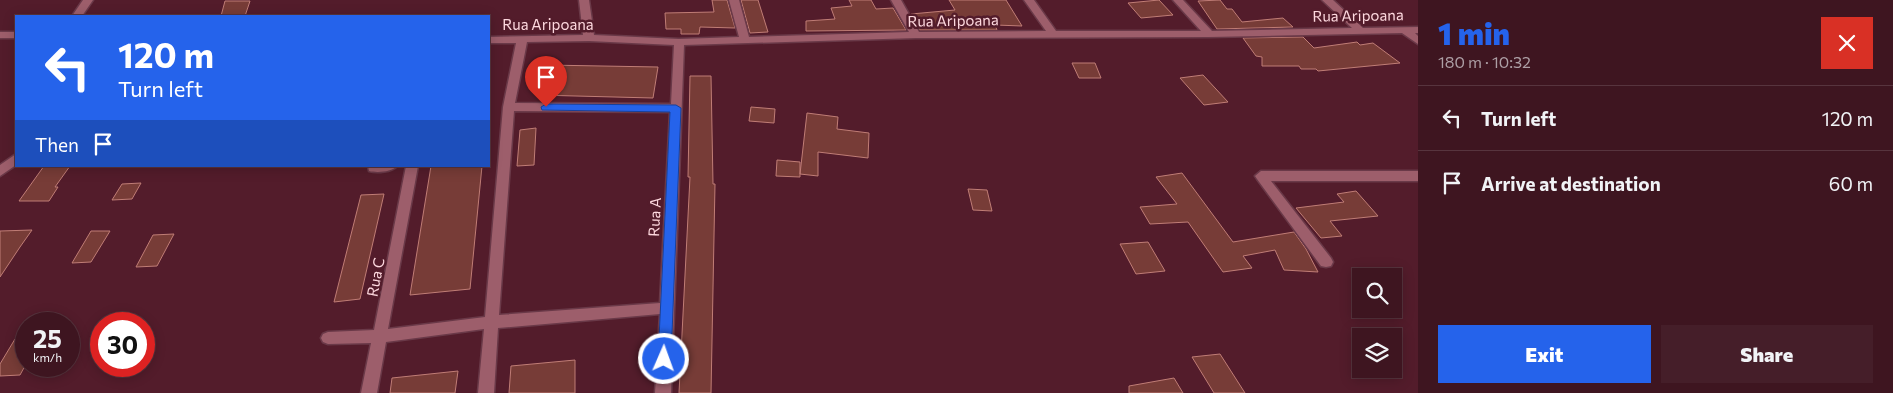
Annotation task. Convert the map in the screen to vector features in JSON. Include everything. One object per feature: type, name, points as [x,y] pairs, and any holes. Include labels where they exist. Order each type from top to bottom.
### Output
[{"type":"street","points":[[78,15],[88,0]]},
{"type":"street","points":[[584,0],[590,38]]},
{"type":"street","points":[[734,0],[745,40]]},
{"type":"street","points":[[896,0],[916,35]]},
{"type":"street","points":[[1029,0],[1053,34]]},
{"type":"street","points":[[1178,0],[1209,34]]},
{"type":"street","points":[[1328,0],[1359,29]]},
{"type":"street","name":"Rua Aripoana","points":[[490,40],[590,38],[679,42],[916,35],[1209,34],[1359,29],[1418,30]]},
{"type":"street","points":[[1404,30],[1418,42]]},
{"type":"street","points":[[0,35],[15,35]]},
{"type":"street","points":[[486,393],[508,107],[522,40]]},
{"type":"street","name":"Rua A","points":[[663,393],[679,42]]},
{"type":"street","points":[[508,107],[676,108]]},
{"type":"street","points":[[0,172],[15,159]]},
{"type":"street","points":[[374,168],[383,167]]},
{"type":"street","name":"Rua C","points":[[370,393],[412,167]]},
{"type":"street","points":[[1326,262],[1261,176],[1418,176]]},
{"type":"street","points":[[328,338],[380,336],[492,322],[666,308]]},
{"type":"building","points":[[712,0],[727,0],[735,28],[700,27],[699,34],[681,34],[681,29],[666,29],[665,13],[714,12]]},
{"type":"building","points":[[741,0],[758,0],[768,32],[750,33]]},
{"type":"building","points":[[849,0],[871,0],[876,9],[893,8],[906,30],[806,31],[806,21],[835,19],[831,8],[852,6]]},
{"type":"building","points":[[949,0],[1006,0],[1022,26],[995,25],[997,30],[920,30],[911,14],[955,10]]},
{"type":"building","points":[[1159,0],[1173,15],[1141,18],[1128,3]]},
{"type":"building","points":[[1220,0],[1227,9],[1232,9],[1242,22],[1283,18],[1293,27],[1217,29],[1198,1]]},
{"type":"building","points":[[225,1],[250,1],[245,15],[221,15]]},
{"type":"building","points":[[1303,37],[1314,48],[1357,42],[1360,45],[1373,43],[1400,63],[1318,71],[1316,69],[1301,69],[1299,66],[1262,66],[1262,57],[1256,56],[1243,38]]},
{"type":"building","points":[[1072,63],[1095,63],[1101,78],[1079,78]]},
{"type":"building","points":[[546,65],[658,67],[653,98],[537,95]]},
{"type":"building","points":[[1203,75],[1228,102],[1204,105],[1180,78]]},
{"type":"building","points":[[690,76],[711,76],[713,184],[715,184],[711,393],[679,393],[690,177],[688,177]]},
{"type":"building","points":[[751,107],[775,109],[774,123],[749,121]]},
{"type":"building","points":[[807,113],[838,117],[837,129],[869,133],[868,158],[818,152],[818,176],[800,174]]},
{"type":"building","points":[[536,128],[534,165],[517,166],[520,130]]},
{"type":"building","points":[[777,160],[800,162],[800,177],[776,176]]},
{"type":"building","points":[[43,167],[69,167],[55,187],[58,187],[49,201],[19,201]]},
{"type":"building","points":[[431,167],[482,167],[470,289],[410,295]]},
{"type":"building","points":[[1182,173],[1233,242],[1294,232],[1306,249],[1318,272],[1284,270],[1275,250],[1243,256],[1252,268],[1223,272],[1188,222],[1150,224],[1140,207],[1177,204],[1156,177]]},
{"type":"building","points":[[141,183],[132,199],[112,200],[122,184]]},
{"type":"building","points":[[968,189],[987,190],[992,211],[973,210]]},
{"type":"building","points":[[1356,191],[1378,216],[1330,221],[1342,236],[1321,238],[1296,208],[1344,202],[1337,194]]},
{"type":"building","points":[[384,194],[360,299],[334,302],[361,195]]},
{"type":"building","points":[[32,230],[20,247],[0,277],[0,231]]},
{"type":"building","points":[[91,231],[110,231],[91,262],[72,263]]},
{"type":"building","points":[[174,234],[157,266],[136,267],[153,235]]},
{"type":"building","points":[[1148,242],[1165,271],[1136,274],[1120,244]]},
{"type":"building","points":[[15,339],[15,375],[0,376],[0,364]]},
{"type":"building","points":[[1220,354],[1245,393],[1214,393],[1192,357]]},
{"type":"building","points":[[575,360],[575,393],[509,393],[511,366]]},
{"type":"building","points":[[458,371],[455,393],[390,393],[392,378]]},
{"type":"building","points":[[1174,378],[1183,393],[1129,393],[1129,386]]},
{"type":"route","points":[[546,107],[676,108],[664,359]]}]
